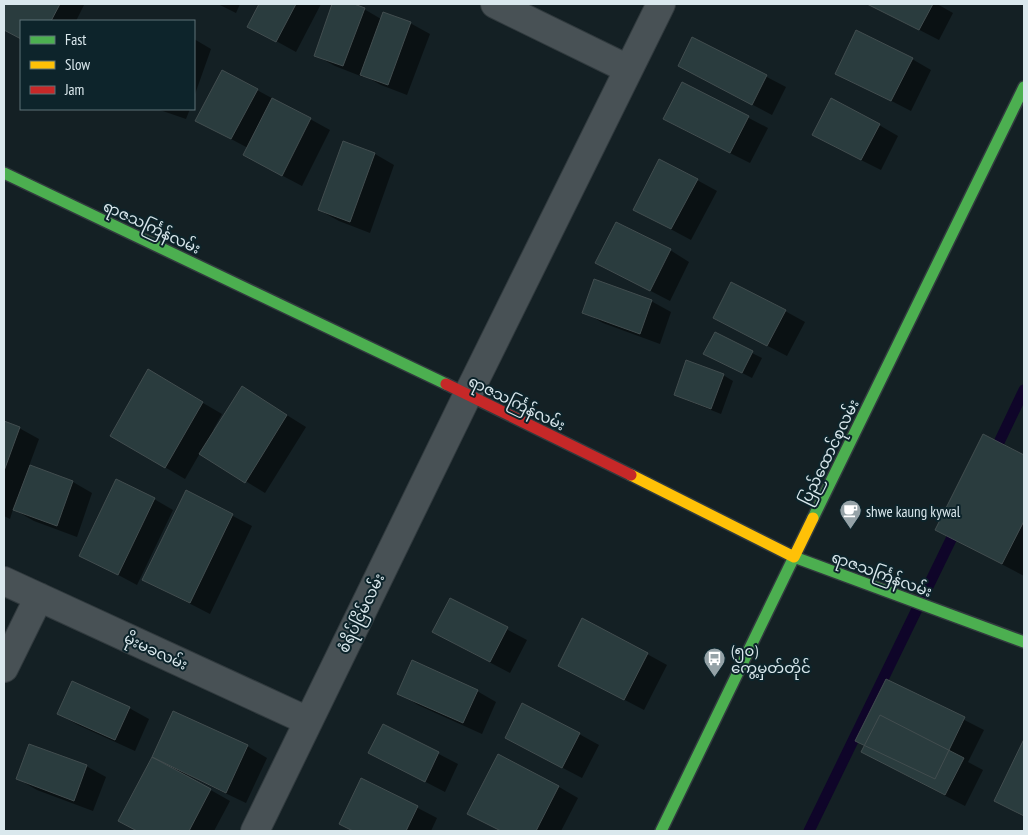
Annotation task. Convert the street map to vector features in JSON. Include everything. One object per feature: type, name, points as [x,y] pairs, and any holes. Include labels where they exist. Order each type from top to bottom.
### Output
[{"type":"main road","name":"ပြည်ထောင်စုလမ်း","points":[[661,831],[1024,87]]},
{"type":"main road","name":"ရာဇသင်္ကြန်လမ်း","points":[[4,173],[468,394],[794,557],[1024,642]]},
{"type":"street","points":[[496,4],[628,69]]},
{"type":"street","name":"စံရိပ်ငြိမ်လမ်း","points":[[255,831],[660,4]]},
{"type":"street","name":"မိုးမခလမ်း","points":[[4,581],[308,722]]},
{"type":"street","points":[[4,668],[39,597]]},
{"type":"building","points":[[4,4],[60,4],[52,20],[20,20],[20,38],[4,30]]},
{"type":"building","points":[[259,4],[296,4],[276,42],[247,27]]},
{"type":"building","points":[[332,4],[354,4],[365,8],[343,66],[314,56]]},
{"type":"building","points":[[867,4],[933,4],[919,30]]},
{"type":"building","points":[[383,12],[411,22],[388,85],[360,75]]},
{"type":"building","points":[[856,30],[913,58],[891,101],[835,74]]},
{"type":"building","points":[[692,37],[767,75],[752,105],[678,66]]},
{"type":"building","points":[[222,70],[258,89],[231,139],[195,121]]},
{"type":"building","points":[[682,82],[749,116],[730,153],[663,119]]},
{"type":"building","points":[[272,98],[311,118],[282,176],[243,155]]},
{"type":"building","points":[[831,98],[880,124],[861,160],[812,135]]},
{"type":"building","points":[[343,141],[375,153],[350,222],[318,210]]},
{"type":"building","points":[[659,159],[698,179],[671,229],[633,210]]},
{"type":"building","points":[[616,222],[671,249],[650,291],[595,263]]},
{"type":"building","points":[[594,279],[652,300],[640,334],[582,313]]},
{"type":"building","points":[[731,282],[786,310],[767,346],[713,318]]},
{"type":"building","points":[[715,332],[753,351],[742,373],[703,354]]},
{"type":"building","points":[[686,360],[724,374],[711,409],[674,395]]},
{"type":"building","points":[[148,369],[203,402],[165,468],[110,436]]},
{"type":"building","points":[[242,386],[287,415],[245,483],[199,454]]},
{"type":"building","points":[[4,421],[20,427],[4,471]]},
{"type":"building","points":[[983,434],[1024,455],[1024,521],[1002,564],[935,530]]},
{"type":"building","points":[[30,465],[73,481],[57,526],[13,510]]},
{"type":"building","points":[[116,479],[155,498],[118,575],[79,556]]},
{"type":"building","points":[[186,490],[233,514],[190,603],[142,580]]},
{"type":"building","points":[[450,598],[508,627],[490,662],[432,632]]},
{"type":"building","points":[[582,618],[648,653],[624,700],[558,666]]},
{"type":"building","points":[[412,660],[478,690],[463,723],[397,694]]},
{"type":"building","points":[[886,679],[965,717],[935,779],[855,741]]},
{"type":"building","points":[[72,681],[130,707],[115,740],[57,714]]},
{"type":"building","points":[[522,703],[580,733],[562,768],[505,738]]},
{"type":"building","points":[[173,711],[248,745],[226,793],[152,757]]},
{"type":"building","points":[[880,715],[964,758],[945,795],[861,752]]},
{"type":"building","points":[[383,724],[439,752],[425,782],[368,753]]},
{"type":"building","points":[[1024,739],[1024,816],[994,801]]},
{"type":"building","points":[[29,744],[87,765],[74,801],[16,779]]},
{"type":"building","points":[[498,754],[559,786],[536,831],[501,831],[467,814]]},
{"type":"building","points":[[152,757],[211,789],[189,831],[137,831],[118,821]]},
{"type":"building","points":[[361,778],[418,806],[406,831],[353,831],[339,824]]},
{"type":"waterway","points":[[993,455],[1024,390]]},
{"type":"waterway","points":[[809,831],[958,525]]},
{"type":"traffic: fast","points":[[813,518],[1024,87]]},
{"type":"traffic: fast","points":[[4,173],[446,384]]},
{"type":"traffic: fast","points":[[661,831],[794,557],[1024,642]]},
{"type":"traffic: slow","points":[[631,475],[794,557],[813,518]]},
{"type":"traffic: jam","points":[[446,384],[631,475]]},
{"type":"place","name":"shwe kaung kywal","points":[[850,530]]},
{"type":"place","name":"(၅၀) ကွေ့မှတ်တိုင်","points":[[715,678]]}]
